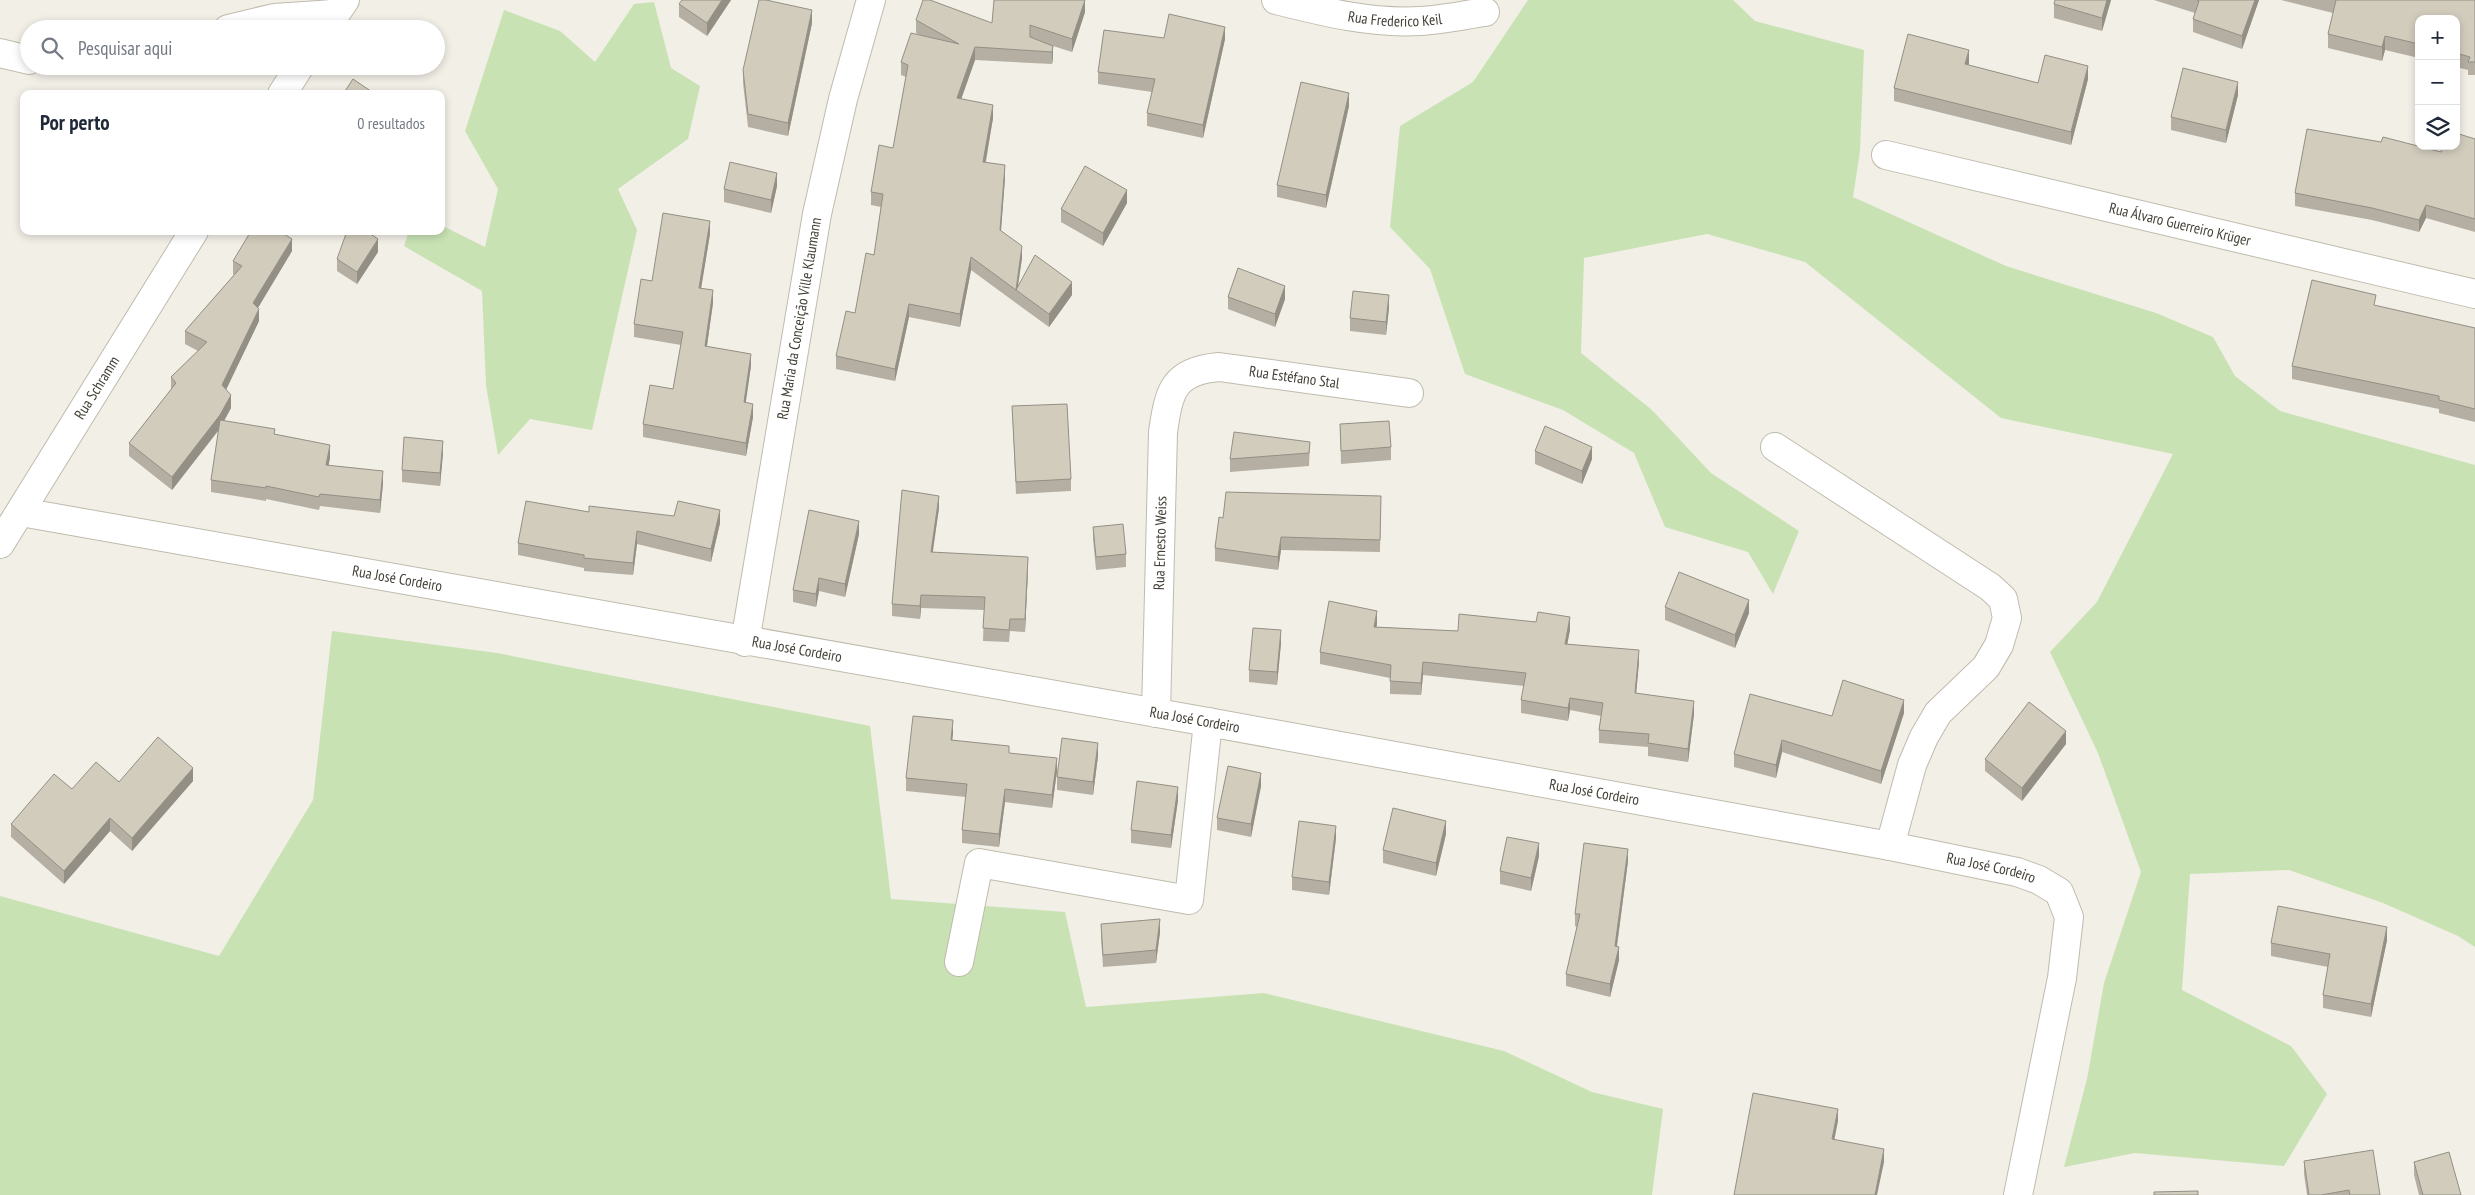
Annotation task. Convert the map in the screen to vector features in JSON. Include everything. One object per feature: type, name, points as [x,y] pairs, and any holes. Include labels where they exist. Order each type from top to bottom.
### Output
[{"type":"street","name":"Rua Maria da Conceição Ville Klaumann","points":[[745,642],[817,214],[843,99],[872,0]]},
{"type":"street","name":"Rua Frederico Keil","points":[[1276,0],[1338,15],[1382,21],[1421,21],[1485,12]]},
{"type":"street","points":[[266,20],[335,14]]},
{"type":"street","points":[[0,53],[20,58]]},
{"type":"street","points":[[285,90],[294,75]]},
{"type":"street","name":"Rua Álvaro Guerreiro Krüger","points":[[1886,156],[2475,294]]},
{"type":"street","name":"Rua Schramm","points":[[0,544],[192,235]]},
{"type":"street","name":"Rua Estéfano Stal","points":[[1181,378],[1199,369],[1219,368],[1409,393]]},
{"type":"street","name":"Rua Ernesto Weiss","points":[[1156,713],[1163,432],[1171,393],[1181,378]]},
{"type":"street","points":[[1775,447],[1990,587],[2002,599],[2007,618],[1999,645],[1986,667],[1938,713],[1924,737],[1912,765],[1890,846]]},
{"type":"street","name":"Rua José Cordeiro","points":[[21,512],[745,642],[1208,722],[1890,846],[2017,872],[2039,880],[2059,892],[2069,917],[2062,978],[2018,1195]]},
{"type":"street","points":[[959,962],[979,863],[1189,900],[1208,722]]},
{"type":"green space","points":[[1528,0],[1733,0],[1755,21],[1864,50],[1860,151],[1853,197],[2006,266],[2156,313],[2213,337],[2235,376],[2280,411],[2475,465],[2475,947],[2458,936],[2383,903],[2289,870],[2190,874],[2182,990],[2291,1046],[2327,1094],[2284,1166],[2135,1153],[2064,1167],[2087,1079],[2104,983],[2141,872],[2098,753],[2050,652],[2097,602],[2173,454],[2001,418],[1805,262],[1707,234],[1584,258],[1581,353],[1652,410],[1711,473],[1799,531],[1773,594],[1748,552],[1665,527],[1634,453],[1563,410],[1465,374],[1430,269],[1390,227],[1400,126],[1473,82]]},
{"type":"green space","points":[[654,2],[671,68],[700,86],[688,139],[618,189],[637,230],[592,430],[530,419],[498,455],[486,385],[482,291],[404,246],[408,235],[445,235],[445,227],[485,247],[498,189],[465,131],[504,10],[560,31],[595,62],[634,4]]},
{"type":"green space","points":[[332,631],[497,653],[870,726],[891,899],[1065,912],[1086,1007],[1264,993],[1504,1051],[1592,1092],[1663,1109],[1652,1195],[0,1195],[0,896],[219,956],[313,800]]},
{"type":"building","points":[[682,0],[722,0],[707,23],[679,4]]},
{"type":"building","points":[[759,0],[812,10],[788,123],[748,114],[743,70]]},
{"type":"building","points":[[923,0],[930,0],[992,23],[994,0],[1085,0],[1072,39],[1030,25],[1030,37],[1053,46],[1052,52],[975,47],[957,98],[993,105],[983,162],[1005,165],[1000,230],[1022,246],[1016,290],[971,257],[960,314],[909,304],[895,369],[836,356],[846,311],[855,313],[866,253],[874,255],[883,194],[871,192],[879,145],[893,148],[908,65],[901,62],[911,33],[959,44],[916,20]]},
{"type":"building","points":[[2055,0],[2107,0],[2102,18],[2054,4]]},
{"type":"building","points":[[2197,0],[2255,0],[2242,36],[2193,19],[2199,1]]},
{"type":"building","points":[[2336,0],[2475,0],[2475,62],[2468,62],[2470,57],[2460,54],[2460,15],[2415,15],[2415,43],[2385,36],[2382,47],[2328,34]]},
{"type":"building","points":[[1169,14],[1225,27],[1203,125],[1147,113],[1155,79],[1098,72],[1104,30],[1164,38]]},
{"type":"building","points":[[1908,34],[1969,50],[1965,64],[2038,83],[2045,55],[2088,66],[2071,132],[1894,88]]},
{"type":"building","points":[[2183,68],[2238,82],[2226,130],[2171,117]]},
{"type":"building","points":[[353,79],[369,90],[346,90]]},
{"type":"building","points":[[1301,82],[1349,93],[1326,195],[1277,185]]},
{"type":"building","points":[[2307,129],[2381,142],[2383,137],[2415,145],[2415,150],[2441,152],[2441,150],[2460,150],[2460,134],[2475,139],[2475,219],[2426,205],[2419,220],[2372,208],[2295,193]]},
{"type":"building","points":[[730,162],[777,173],[771,200],[724,189]]},
{"type":"building","points":[[1085,166],[1127,190],[1103,233],[1061,209]]},
{"type":"building","points":[[663,213],[710,221],[699,288],[713,290],[705,346],[751,354],[744,402],[753,404],[746,443],[643,424],[650,385],[673,389],[683,332],[634,324],[641,279],[652,281]]},
{"type":"building","points":[[249,235],[286,235],[292,239],[253,303],[259,309],[222,385],[231,395],[220,415],[172,477],[129,443],[176,383],[171,377],[207,342],[185,331],[242,266],[233,261]]},
{"type":"building","points":[[346,235],[372,235],[378,239],[357,272],[337,259]]},
{"type":"building","points":[[1035,255],[1072,282],[1049,314],[1016,290]]},
{"type":"building","points":[[1238,268],[1285,286],[1275,314],[1228,297]]},
{"type":"building","points":[[2312,280],[2376,295],[2374,305],[2475,328],[2475,409],[2439,400],[2439,396],[2292,366]]},
{"type":"building","points":[[1353,291],[1389,295],[1386,322],[1350,318]]},
{"type":"building","points":[[1067,404],[1071,479],[1016,482],[1012,406]]},
{"type":"building","points":[[220,420],[275,429],[274,434],[330,445],[326,465],[383,471],[380,500],[320,494],[319,497],[266,486],[266,488],[211,480]]},
{"type":"building","points":[[1389,421],[1391,447],[1341,451],[1340,424]]},
{"type":"building","points":[[1545,426],[1592,447],[1582,471],[1535,451]]},
{"type":"building","points":[[1234,432],[1310,442],[1309,453],[1230,459]]},
{"type":"building","points":[[404,437],[443,441],[440,473],[402,470]]},
{"type":"building","points":[[902,490],[939,496],[931,552],[1028,557],[1025,619],[1010,619],[1009,630],[983,628],[985,597],[921,595],[920,606],[892,604]]},
{"type":"building","points":[[1226,492],[1381,496],[1380,540],[1281,537],[1278,557],[1215,548],[1219,517],[1223,518]]},
{"type":"building","points":[[526,501],[589,512],[589,506],[674,516],[678,501],[720,510],[711,549],[637,531],[633,563],[584,558],[584,555],[518,543]]},
{"type":"building","points":[[809,510],[859,521],[845,584],[819,578],[816,594],[793,590]]},
{"type":"building","points":[[1123,524],[1126,554],[1096,557],[1093,527]]},
{"type":"building","points":[[1679,572],[1749,600],[1735,635],[1665,607]]},
{"type":"building","points":[[1329,601],[1377,611],[1374,627],[1458,631],[1459,614],[1536,622],[1538,612],[1570,617],[1565,644],[1639,650],[1635,693],[1694,701],[1688,749],[1648,743],[1649,734],[1599,730],[1603,703],[1570,698],[1568,708],[1521,700],[1526,673],[1423,662],[1421,683],[1390,681],[1391,665],[1320,652]]},
{"type":"building","points":[[1253,628],[1281,630],[1277,672],[1249,670]]},
{"type":"building","points":[[1843,680],[1904,700],[1881,771],[1782,740],[1776,765],[1734,754],[1750,694],[1832,716]]},
{"type":"building","points":[[2029,702],[2066,731],[2022,788],[1985,759]]},
{"type":"building","points":[[913,716],[953,720],[951,740],[1009,746],[1009,753],[1057,758],[1052,795],[1005,789],[999,834],[962,830],[967,784],[906,778]]},
{"type":"building","points":[[158,737],[193,768],[132,838],[110,818],[64,871],[11,824],[54,774],[72,789],[96,762],[119,782]]},
{"type":"building","points":[[1062,738],[1098,743],[1093,782],[1057,777]]},
{"type":"building","points":[[1228,766],[1261,773],[1251,824],[1217,818]]},
{"type":"building","points":[[1137,781],[1178,787],[1171,835],[1131,830]]},
{"type":"building","points":[[1393,808],[1446,821],[1436,863],[1383,850]]},
{"type":"building","points":[[1299,821],[1336,826],[1329,882],[1292,877]]},
{"type":"building","points":[[1507,837],[1539,843],[1531,878],[1500,871]]},
{"type":"building","points":[[1584,843],[1628,849],[1615,946],[1619,947],[1610,984],[1566,974],[1580,914],[1575,914]]},
{"type":"building","points":[[2278,906],[2387,927],[2371,1004],[2323,995],[2330,954],[2271,943]]},
{"type":"building","points":[[1160,919],[1156,950],[1103,955],[1101,924]]},
{"type":"building","points":[[1753,1093],[1838,1109],[1832,1139],[1884,1149],[1875,1195],[1734,1195]]},
{"type":"building","points":[[2373,1150],[2380,1195],[2350,1195],[2349,1190],[2309,1195],[2304,1161]]},
{"type":"building","points":[[2449,1152],[2461,1195],[2423,1195],[2414,1162]]},
{"type":"building","points":[[2198,1191],[2198,1195],[2154,1195],[2154,1192]]}]
